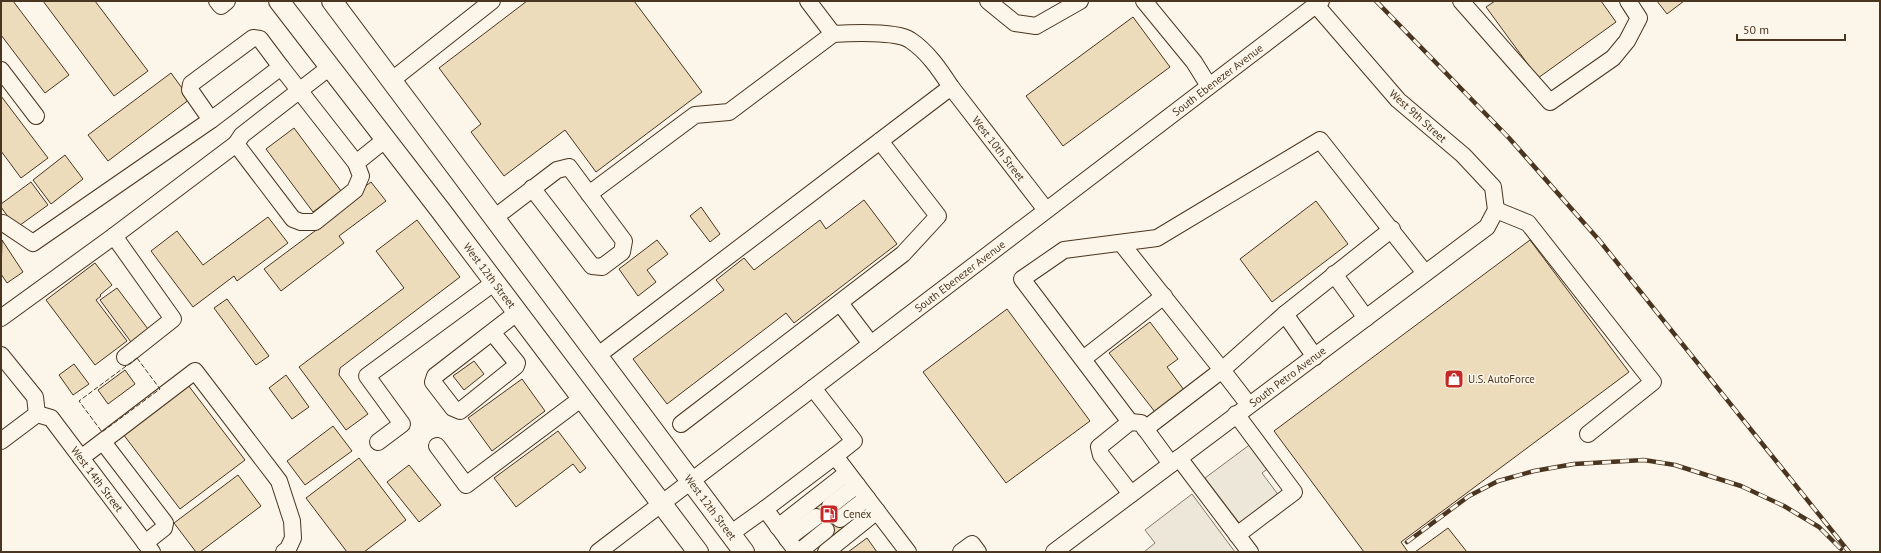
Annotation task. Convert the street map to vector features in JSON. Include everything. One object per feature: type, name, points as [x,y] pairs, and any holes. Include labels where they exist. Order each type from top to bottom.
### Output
[{"type":"main road","name":"West 12th Street","points":[[279,1],[518,312],[698,552]]},
{"type":"main road","name":"West 12th Street","points":[[332,1],[744,552]]},
{"type":"street","points":[[217,1],[221,6],[227,1]]},
{"type":"street","points":[[392,80],[492,1]]},
{"type":"street","points":[[589,194],[695,115],[729,112],[833,34],[808,1]]},
{"type":"street","points":[[988,1],[1015,23],[1036,26],[1080,1]]},
{"type":"street","points":[[1144,1],[1194,62],[1209,86]]},
{"type":"street","points":[[1461,1],[1550,102],[1613,58],[1627,41],[1639,18],[1628,1]]},
{"type":"street","name":"South Ebenezer Avenue","points":[[598,552],[1318,3]]},
{"type":"street","name":"West 9th Street","points":[[1318,3],[1398,100],[1463,155],[1493,187],[1496,210]]},
{"type":"street","name":"West 10th Street","points":[[833,34],[880,33],[910,39],[937,66],[951,87],[1046,210]]},
{"type":"street","points":[[211,120],[190,90],[191,84],[253,38],[260,40],[356,162],[361,176],[355,190],[315,222],[301,222],[294,219],[236,144]]},
{"type":"street","points":[[1,224],[3,223],[34,243],[211,120],[281,67]]},
{"type":"street","points":[[1,318],[114,236],[236,144],[242,135],[330,67]]},
{"type":"street","points":[[1,70],[36,116]]},
{"type":"street","points":[[597,356],[951,87]]},
{"type":"street","points":[[356,162],[386,139]]},
{"type":"street","points":[[1130,422],[1022,279],[1064,250],[1157,238],[1320,140],[1425,273]]},
{"type":"street","points":[[681,424],[903,254],[938,216],[880,141]]},
{"type":"street","points":[[494,218],[532,188],[557,170],[569,167],[624,241],[622,252],[602,267],[592,266],[532,188]]},
{"type":"street","points":[[1496,210],[1528,223],[1653,382],[1588,434]]},
{"type":"street","name":"South Petro Avenue","points":[[1054,552],[1487,227],[1496,210]]},
{"type":"street","points":[[1146,429],[1222,370],[1285,314],[1334,274],[1392,230]]},
{"type":"street","points":[[114,236],[173,319],[125,357]]},
{"type":"street","points":[[1121,243],[1222,370],[1243,410],[1294,492],[1237,535]]},
{"type":"street","points":[[1334,274],[1366,318]]},
{"type":"street","points":[[378,442],[402,424],[367,376],[495,282]]},
{"type":"street","points":[[1083,359],[1164,296]]},
{"type":"street","points":[[840,303],[871,344]]},
{"type":"street","points":[[492,332],[517,363],[516,366],[460,410],[453,408],[433,382],[435,376],[492,332],[518,312]]},
{"type":"street","points":[[1285,314],[1315,357]]},
{"type":"street","points":[[1,355],[35,397],[37,414],[1,441]]},
{"type":"street","points":[[81,458],[195,371],[279,481],[292,521],[293,538],[288,549],[284,552]]},
{"type":"street","points":[[730,534],[854,441],[813,388]]},
{"type":"street","points":[[437,446],[466,485],[582,398]]},
{"type":"street","name":"West 14th Street","points":[[37,414],[51,418],[148,548]]},
{"type":"street","points":[[1130,494],[1101,455],[1099,447],[1130,422],[1141,423],[1175,461],[1250,552]]},
{"type":"street","points":[[102,442],[165,522],[164,528],[148,548]]},
{"type":"street","points":[[834,456],[908,552]]},
{"type":"street","points":[[830,506],[852,479]]},
{"type":"street","points":[[782,533],[852,479]]},
{"type":"street","points":[[840,519],[867,498]]},
{"type":"street","points":[[765,509],[798,552],[826,530]]},
{"type":"street","points":[[826,552],[877,511]]},
{"type":"street","points":[[782,533],[816,517]]},
{"type":"street","points":[[961,552],[972,544],[978,552]]},
{"type":"shaded area","points":[[1252,443],[1270,467],[1262,473],[1285,504],[1247,533],[1205,478]]},
{"type":"shaded area","points":[[1192,494],[1235,552],[1144,552],[1155,543],[1145,530]]},
{"type":"building","points":[[1,1],[13,1],[69,75],[45,93],[1,35]]},
{"type":"building","points":[[43,1],[95,1],[148,71],[114,96]]},
{"type":"building","points":[[527,1],[634,1],[702,92],[596,172],[565,130],[504,176],[471,132],[481,124],[439,68]]},
{"type":"building","points":[[1495,1],[1601,1],[1616,22],[1538,78],[1486,7]]},
{"type":"building","points":[[1657,1],[1684,1],[1667,14]]},
{"type":"building","points":[[1133,17],[1170,67],[1063,146],[1026,96]]},
{"type":"building","points":[[171,73],[190,99],[108,161],[88,135]]},
{"type":"building","points":[[1,96],[48,158],[21,178],[1,151]]},
{"type":"building","points":[[294,128],[341,191],[313,212],[266,149]]},
{"type":"building","points":[[65,155],[83,179],[51,204],[33,180]]},
{"type":"building","points":[[31,182],[48,205],[16,228],[1,207],[1,204]]},
{"type":"building","points":[[371,182],[386,201],[339,236],[344,243],[281,291],[264,269],[327,222],[324,217]]},
{"type":"building","points":[[864,200],[897,244],[794,323],[786,313],[667,404],[633,359],[724,290],[716,280],[744,258],[754,270],[820,220],[826,229]]},
{"type":"building","points":[[1316,201],[1348,244],[1272,302],[1240,259]]},
{"type":"building","points":[[701,207],[720,234],[710,242],[690,216]]},
{"type":"building","points":[[268,217],[288,243],[237,281],[234,276],[193,307],[151,251],[177,231],[203,265]]},
{"type":"building","points":[[417,220],[460,277],[340,368],[339,375],[368,414],[346,430],[299,367],[404,288],[376,251]]},
{"type":"building","points":[[2,240],[23,272],[7,283],[1,274]]},
{"type":"building","points":[[657,240],[668,254],[647,270],[656,282],[638,296],[619,269]]},
{"type":"building","points":[[1530,240],[1629,372],[1401,542],[1408,552],[1364,552],[1274,431]]},
{"type":"building","points":[[95,263],[112,285],[96,300],[127,341],[95,365],[46,300]]},
{"type":"building","points":[[117,288],[148,329],[131,342],[100,300]]},
{"type":"building","points":[[227,299],[269,356],[256,365],[214,308]]},
{"type":"building","points":[[1007,309],[1090,421],[1006,483],[923,372]]},
{"type":"building","points":[[1150,322],[1178,359],[1167,367],[1184,390],[1155,412],[1109,353]]},
{"type":"building","points":[[474,361],[484,374],[464,390],[453,376]]},
{"type":"building","points":[[74,364],[89,384],[73,395],[59,375]]},
{"type":"building","points":[[125,370],[135,384],[108,404],[98,390]]},
{"type":"building","points":[[286,375],[309,407],[292,419],[269,388]]},
{"type":"building","points":[[522,379],[545,411],[492,451],[468,418]]},
{"type":"building","points":[[188,385],[245,460],[180,509],[123,434]]},
{"type":"building","points":[[333,426],[352,451],[305,485],[287,461]]},
{"type":"building","points":[[558,431],[586,468],[580,473],[573,464],[516,507],[494,478]]},
{"type":"building","points":[[359,458],[406,520],[364,552],[347,552],[306,498]]},
{"type":"building","points":[[409,465],[441,505],[419,522],[387,482]]},
{"type":"building","points":[[238,475],[261,506],[200,552],[196,552],[174,523]]},
{"type":"building","points":[[822,495],[846,525],[831,537],[808,506]]},
{"type":"building","points":[[1448,528],[1467,552],[1415,552]]},
{"type":"building","points":[[867,538],[877,552],[848,552]]},
{"type":"railway","points":[[1376,1],[1509,138],[1599,240],[1849,552]]},
{"type":"railway","points":[[1407,542],[1469,496],[1498,481],[1534,471],[1574,464],[1644,460],[1675,465],[1741,486],[1784,506],[1819,527],[1841,549]]},
{"type":"fence","points":[[137,358],[160,389],[102,432],[79,401],[137,358]]},
{"type":"place","name":"U.S. AutoForce","points":[[1454,379]]},
{"type":"place","name":"Cenex","points":[[829,514]]}]
